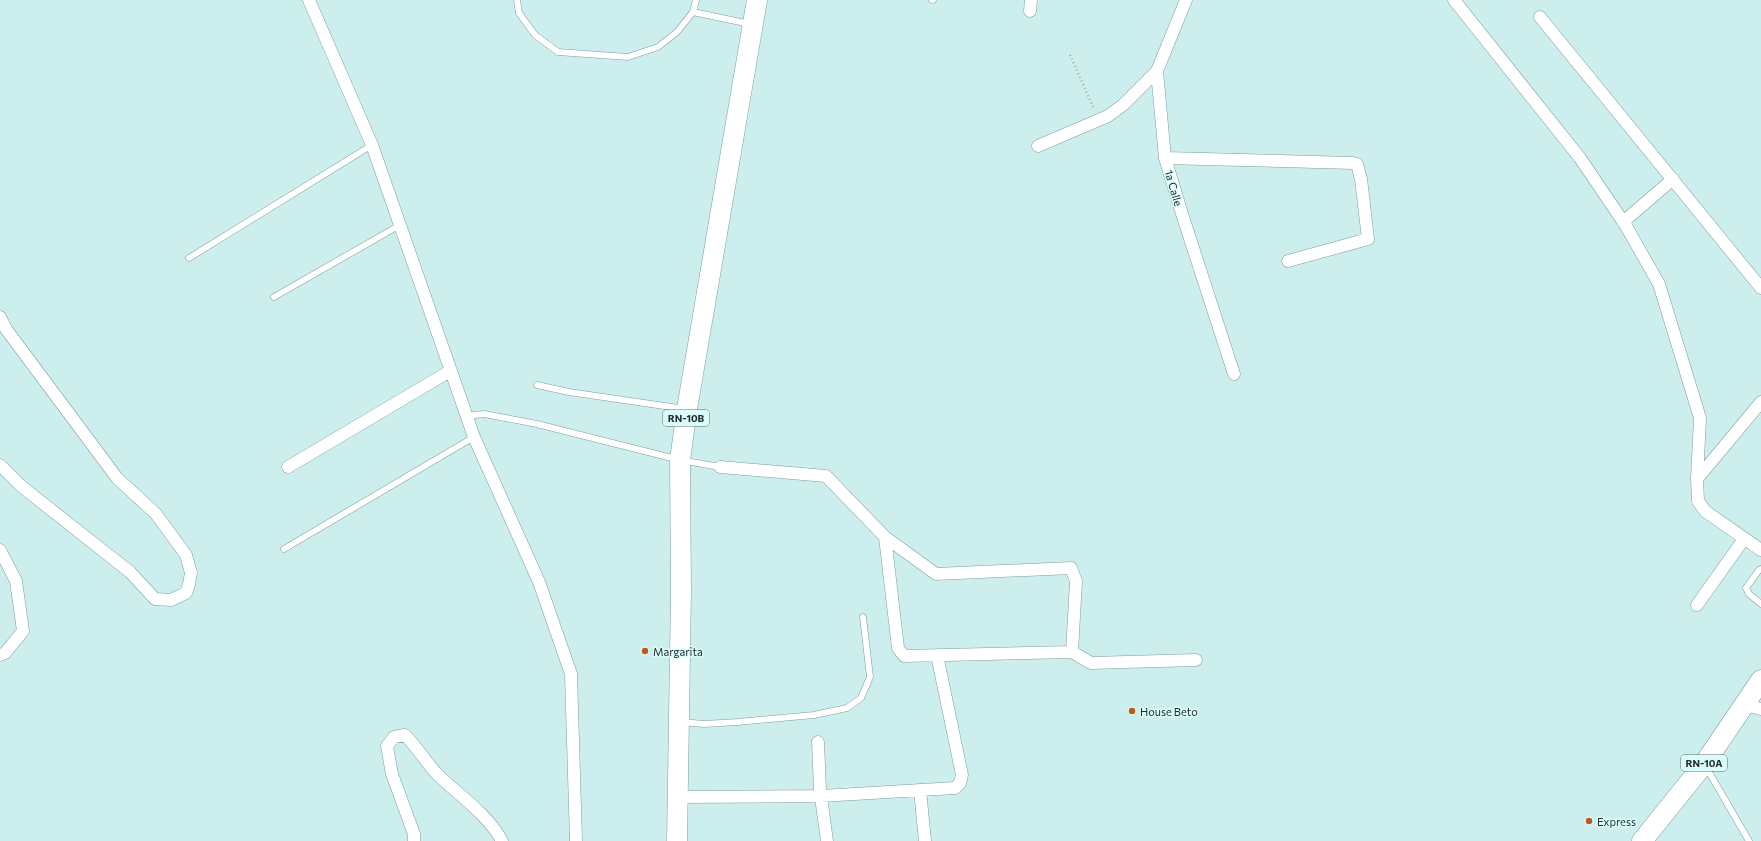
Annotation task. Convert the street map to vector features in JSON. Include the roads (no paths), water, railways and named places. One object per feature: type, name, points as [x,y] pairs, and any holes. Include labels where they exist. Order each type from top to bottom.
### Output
[{"type":"main road","name":"RN-10B","points":[[677,841],[681,592],[680,460],[687,409],[757,0]]},
{"type":"main road","name":"RN-10A","points":[[1642,841],[1752,707],[1761,680]]},
{"type":"street","points":[[309,0],[372,145],[466,416],[539,582],[570,674],[576,841]]},
{"type":"street","name":"1a Calle","points":[[1186,0],[1157,71],[1165,158],[1234,374]]},
{"type":"street","points":[[1454,0],[1580,158],[1623,222],[1659,284],[1700,418],[1697,479],[1698,501],[1705,511],[1761,550]]},
{"type":"street","points":[[1540,17],[1761,288]]},
{"type":"street","points":[[1038,146],[1098,120],[1123,105],[1157,71]]},
{"type":"street","points":[[1165,158],[1357,164],[1361,179],[1368,240],[1288,261]]},
{"type":"street","points":[[1623,222],[1673,179]]},
{"type":"street","points":[[0,317],[6,329],[117,478],[156,514],[186,555],[191,573],[190,584],[186,593],[171,600],[155,599],[130,572],[21,486],[0,465]]},
{"type":"street","points":[[288,467],[450,371]]},
{"type":"street","points":[[1697,479],[1761,402]]},
{"type":"street","points":[[720,467],[826,476],[885,537],[936,574],[1071,568],[1076,581],[1072,652]]},
{"type":"street","points":[[885,537],[898,648],[904,656],[1072,652],[1091,663],[1196,660]]},
{"type":"street","points":[[1697,604],[1744,539]]},
{"type":"street","points":[[0,550],[16,581],[23,631],[5,653],[0,655]]},
{"type":"street","points":[[678,797],[821,796],[955,788],[960,783],[962,775],[937,655]]},
{"type":"street","points":[[414,841],[414,834],[392,774],[387,746],[394,737],[405,735],[416,746],[435,772],[495,828],[502,841]]},
{"type":"street","points":[[818,742],[821,796],[827,841]]},
{"type":"street","points":[[920,790],[925,841]]},
{"type":"lane","points":[[517,0],[519,13],[535,35],[558,52],[608,57],[628,57],[658,47],[678,32],[693,12],[696,0]]},
{"type":"lane","points":[[693,12],[754,24]]},
{"type":"lane","points":[[189,258],[372,145]]},
{"type":"lane","points":[[274,297],[400,225]]},
{"type":"lane","points":[[538,385],[569,392],[687,409]]},
{"type":"lane","points":[[466,416],[484,414],[530,423],[680,460],[720,467]]},
{"type":"lane","points":[[284,549],[474,437]]},
{"type":"lane","points":[[1761,569],[1746,588],[1749,594],[1761,604]]},
{"type":"lane","points":[[679,722],[704,724],[738,722],[814,715],[847,708],[861,698],[870,677],[863,617]]},
{"type":"lane","points":[[1704,764],[1749,841]]},
{"type":"place","name":"Margarita","points":[[645,651]]},
{"type":"place","name":"House Beto","points":[[1132,711]]},
{"type":"place","name":"Express","points":[[1589,821]]}]
